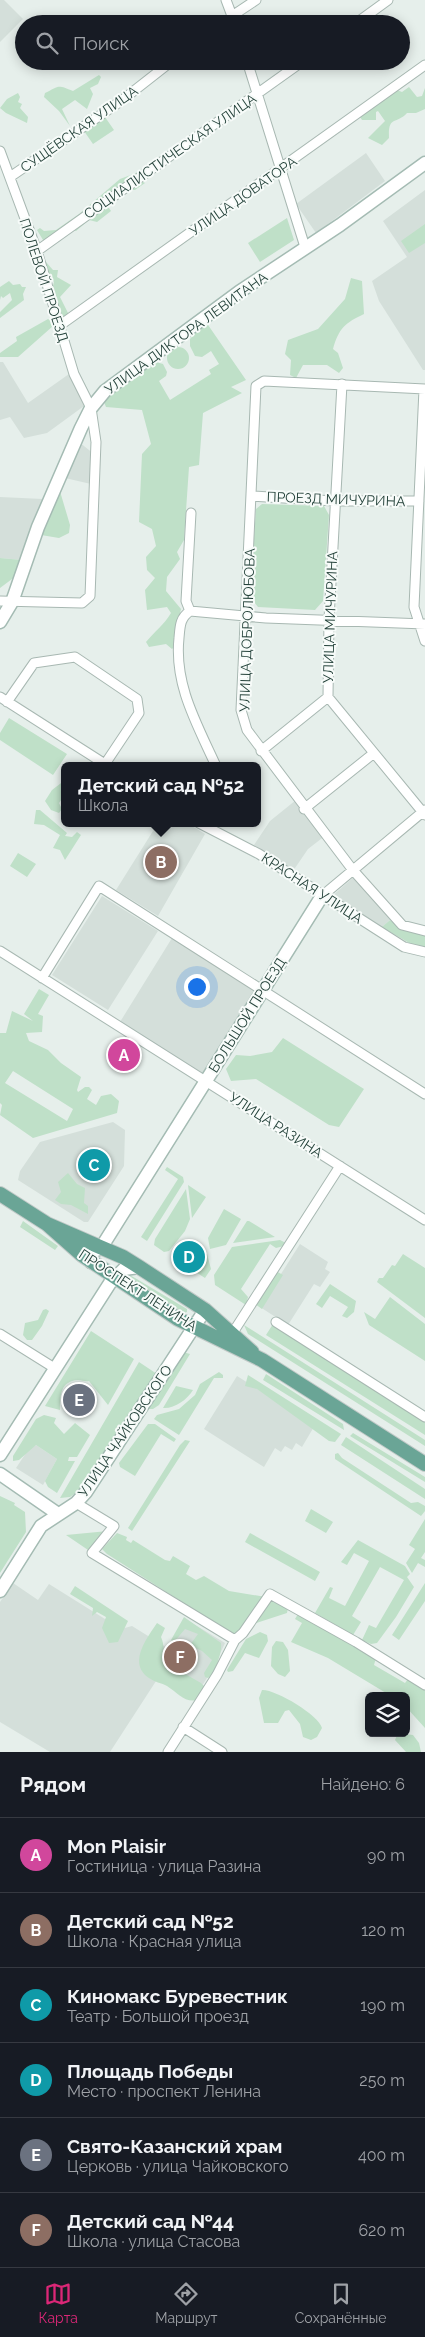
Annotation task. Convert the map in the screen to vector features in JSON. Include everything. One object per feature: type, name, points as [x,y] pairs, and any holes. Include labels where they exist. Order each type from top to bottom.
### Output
[{"type":"main road","name":"ПРОСПЕКТ ЛЕНИНА","points":[[0,1194],[47,1224],[114,1278],[193,1328],[262,1360],[425,1464]]},
{"type":"main road","name":"ПРОСПЕКТ ЛЕНИНА","points":[[47,1224],[124,1257],[205,1310],[262,1360]]},
{"type":"street","points":[[226,0],[230,15]]},
{"type":"street","points":[[239,15],[256,0]]},
{"type":"street","points":[[367,15],[388,0]]},
{"type":"street","name":"УЛИЦА ДОВАТОРА","points":[[59,326],[425,66]]},
{"type":"street","name":"СУЩЁВСКАЯ УЛИЦА","points":[[10,178],[122,101],[161,70]]},
{"type":"street","points":[[250,70],[305,247]]},
{"type":"street","name":"СОЦИАЛИСТИЧЕСКАЯ УЛИЦА","points":[[37,251],[291,70]]},
{"type":"street","name":"ПОЛЕВОЙ ПРОЕЗД","points":[[0,151],[37,251],[74,374],[91,408],[96,442],[90,596],[82,603],[6,602]]},
{"type":"street","name":"УЛИЦА ДИКТОРА ЛЕВИТАНА","points":[[0,622],[6,602],[91,408],[105,391],[425,163]]},
{"type":"street","name":"УЛИЦА ДОБРОЛЮБОВА","points":[[342,384],[264,381],[256,386],[241,710],[247,730],[261,751],[352,869]]},
{"type":"street","points":[[342,384],[425,389],[414,607],[422,624],[425,641]]},
{"type":"street","name":"УЛИЦА МИЧУРИНА","points":[[342,384],[334,501],[328,697],[424,812]]},
{"type":"street","name":"ПРОЕЗД МИЧУРИНА","points":[[252,496],[334,501],[421,498]]},
{"type":"street","points":[[190,611],[186,601],[191,513]]},
{"type":"street","points":[[214,762],[189,706],[179,676],[180,622],[190,611],[245,616],[422,624]]},
{"type":"street","points":[[102,762],[3,700],[34,663],[75,657],[137,699],[139,713],[109,762]]},
{"type":"street","points":[[261,751],[328,697]]},
{"type":"street","points":[[304,809],[374,753]]},
{"type":"street","name":"БОЛЬШОЙ ПРОЕЗД","points":[[92,1262],[92,1252],[101,1248],[322,896],[352,869],[424,812]]},
{"type":"street","name":"КРАСНАЯ УЛИЦА","points":[[218,828],[404,947],[425,952]]},
{"type":"street","name":"КРАСНАЯ УЛИЦА","points":[[352,869],[402,925],[425,931]]},
{"type":"street","points":[[42,978],[99,886],[425,1094]]},
{"type":"street","name":"УЛИЦА РАЗИНА","points":[[0,951],[425,1220]]},
{"type":"street","points":[[232,1334],[340,1166]]},
{"type":"street","points":[[0,1455],[114,1278],[124,1269],[139,1267]]},
{"type":"street","name":"УЛИЦА ЧАЙКОВСКОГО","points":[[0,1591],[41,1526],[76,1503],[86,1492],[141,1411],[205,1310]]},
{"type":"street","points":[[276,1322],[425,1418]]},
{"type":"street","points":[[0,1334],[56,1369]]},
{"type":"street","points":[[0,1474],[58,1514]]},
{"type":"street","points":[[76,1503],[114,1526],[92,1553],[235,1640]]},
{"type":"street","points":[[168,1752],[217,1675],[235,1640],[243,1633],[270,1594],[356,1642],[425,1685]]},
{"type":"street","points":[[183,1727],[222,1752]]},
{"type":"shaded area","points":[[0,0],[4,0],[19,15],[15,15],[15,27],[0,42]]},
{"type":"shaded area","points":[[366,153],[385,181],[316,233],[296,204]]},
{"type":"shaded area","points":[[425,190],[425,370],[423,370],[379,301],[372,281],[407,257],[383,221]]},
{"type":"shaded area","points":[[0,362],[3,362],[28,403],[69,374],[84,406],[47,433],[24,438],[10,417],[0,420]]},
{"type":"shaded area","points":[[79,442],[94,454],[91,484],[65,478]]},
{"type":"shaded area","points":[[0,497],[43,499],[22,560],[0,558]]},
{"type":"shaded area","points":[[301,796],[330,832],[308,849],[293,871],[254,845],[270,821]]},
{"type":"shaded area","points":[[155,827],[194,827],[205,834],[158,916],[116,890]]},
{"type":"shaded area","points":[[355,876],[393,917],[379,930],[331,897]]},
{"type":"shaded area","points":[[102,896],[158,931],[108,1010],[52,975]]},
{"type":"shaded area","points":[[172,938],[256,990],[204,1074],[120,1022]]},
{"type":"shaded area","points":[[113,1122],[125,1130],[124,1166],[88,1222],[84,1222],[18,1180],[20,1171],[40,1142]]},
{"type":"shaded area","points":[[300,1244],[328,1262],[325,1269],[330,1272],[320,1287],[314,1284],[288,1325],[260,1307]]},
{"type":"shaded area","points":[[237,1376],[315,1425],[302,1447],[296,1443],[292,1450],[285,1446],[281,1452],[275,1448],[264,1467],[204,1429]]},
{"type":"shaded area","points":[[36,1445],[57,1459],[43,1485],[16,1468],[28,1450]]},
{"type":"shaded area","points":[[13,1583],[38,1600],[49,1584],[121,1629],[132,1626],[169,1649],[187,1620],[225,1643],[214,1667],[193,1700],[158,1678],[110,1752],[50,1752],[0,1722],[0,1602]]},
{"type":"green space","points":[[99,75],[101,77],[98,84],[90,88],[93,94],[87,109],[75,100],[62,109],[70,126],[59,111],[44,97],[45,93],[56,87],[64,87],[73,91]]},
{"type":"green space","points":[[409,87],[417,97],[422,96],[425,88],[425,109],[416,113],[407,113],[393,121],[390,126],[389,138],[382,145],[368,138],[385,121],[378,111],[376,112],[376,120],[362,120],[360,117],[397,90],[402,92]]},
{"type":"green space","points":[[18,93],[20,97],[18,102],[22,104],[20,108],[28,117],[27,123],[0,108],[7,99]]},
{"type":"green space","points":[[105,117],[114,130],[93,144],[84,131]]},
{"type":"green space","points":[[152,160],[155,163],[137,179],[145,183],[135,190],[127,190],[107,205],[111,211],[97,222],[89,220],[76,231],[63,227],[58,230],[54,242],[46,245],[37,230],[40,228],[44,231],[56,230],[79,214],[120,179],[136,173]]},
{"type":"green space","points":[[287,218],[294,240],[260,262],[248,243]]},
{"type":"green space","points":[[425,224],[425,243],[409,253],[401,241]]},
{"type":"green space","points":[[46,262],[53,270],[58,270],[57,277],[71,285],[60,297],[69,315],[64,320],[52,290],[54,282],[45,268]]},
{"type":"green space","points":[[351,278],[362,281],[364,314],[352,320],[344,327],[335,342],[333,349],[338,353],[343,368],[339,373],[327,365],[303,365],[296,378],[290,375],[291,360],[285,354],[288,340],[318,329],[345,299]]},
{"type":"green space","points":[[9,281],[13,285],[20,284],[22,287],[26,287],[23,294],[24,300],[0,318],[0,312],[12,300],[10,293],[3,298],[1,296],[0,300],[0,287]]},
{"type":"green space","points":[[48,319],[53,322],[53,326],[18,357],[0,357],[0,353],[17,341],[16,337]]},
{"type":"green space","points":[[206,322],[246,380],[231,387],[242,393],[203,413],[199,465],[189,467],[184,540],[177,552],[180,559],[167,577],[166,591],[181,609],[176,630],[175,646],[172,649],[166,644],[149,647],[146,642],[171,613],[167,607],[147,610],[145,590],[155,578],[147,570],[146,557],[156,546],[152,529],[139,522],[142,454],[151,444],[142,410],[106,407],[104,402],[120,383],[156,362],[163,364],[167,372],[166,376],[159,381],[170,400],[211,374],[209,370],[219,364],[211,351],[202,357],[195,356],[190,346],[190,339]]},
{"type":"green space","points":[[174,347],[182,347],[189,354],[189,362],[182,369],[174,369],[167,362],[167,354]]},
{"type":"green space","points":[[59,488],[70,525],[69,533],[59,538],[41,535]]},
{"type":"green space","points":[[262,504],[324,506],[329,515],[323,601],[315,610],[258,607],[250,597],[256,509]]},
{"type":"green space","points":[[0,558],[22,560],[16,576],[0,588]]},
{"type":"green space","points":[[9,718],[67,754],[53,775],[0,740],[0,733]]},
{"type":"green space","points":[[61,783],[61,800],[59,803],[61,810],[59,813],[51,810],[45,801],[52,790]]},
{"type":"green space","points":[[36,810],[40,810],[67,833],[65,836],[72,837],[77,832],[81,835],[65,860],[60,850],[53,848],[60,835],[44,825],[34,824]]},
{"type":"green space","points":[[18,853],[36,864],[27,877],[10,866]]},
{"type":"green space","points":[[390,920],[403,930],[425,936],[425,948],[416,947],[382,927]]},
{"type":"green space","points":[[39,989],[49,995],[38,1014],[43,1016],[42,1032],[26,1033],[29,1041],[48,1050],[61,1063],[81,1077],[78,1092],[85,1087],[89,1087],[92,1090],[87,1099],[96,1105],[101,1096],[111,1094],[119,1101],[117,1113],[33,1138],[0,1115],[2,1105],[0,1103],[0,1033],[6,1033],[12,1011],[33,1021],[24,1014]],"holes":[[[13,1071],[73,1109],[67,1121],[5,1083]]]},
{"type":"green space","points":[[283,1038],[364,1089],[339,1127],[329,1125],[256,1079],[231,1081],[226,1069],[236,1055],[250,1056],[272,1052]]},
{"type":"green space","points":[[167,1167],[183,1177],[184,1182],[147,1241],[141,1237],[178,1179],[165,1170]]},
{"type":"green space","points":[[68,1173],[77,1184],[85,1188],[84,1203],[88,1206],[88,1214],[71,1205],[61,1204],[55,1200],[61,1192],[58,1182]]},
{"type":"green space","points":[[188,1185],[206,1197],[192,1218]]},
{"type":"green space","points":[[186,1189],[190,1219],[185,1231],[169,1251],[164,1252],[154,1245],[155,1239]]},
{"type":"green space","points":[[224,1209],[241,1219],[226,1245],[210,1249],[208,1238]]},
{"type":"green space","points":[[23,1221],[58,1246],[55,1250],[20,1227]]},
{"type":"green space","points":[[247,1221],[249,1221],[275,1237],[233,1243]]},
{"type":"green space","points":[[280,1240],[286,1243],[284,1246],[276,1248],[270,1244],[241,1289],[248,1297],[246,1305],[215,1285],[214,1275],[232,1247]]},
{"type":"green space","points":[[207,1254],[211,1269],[205,1278],[191,1269],[193,1259]]},
{"type":"green space","points":[[403,1254],[425,1268],[425,1318],[377,1282],[379,1278],[383,1278],[392,1265],[395,1266]]},
{"type":"green space","points":[[276,1271],[283,1275],[262,1309],[255,1304]]},
{"type":"green space","points":[[130,1275],[187,1309],[187,1312],[184,1313],[130,1278]]},
{"type":"green space","points":[[330,1284],[356,1301],[354,1312],[347,1318],[342,1316],[348,1307],[330,1296],[322,1308],[316,1304]]},
{"type":"green space","points":[[390,1297],[425,1324],[425,1361],[369,1325],[364,1312],[375,1319]]},
{"type":"green space","points":[[43,1310],[49,1311],[42,1326],[32,1340],[27,1340],[23,1335],[25,1323],[38,1320]]},
{"type":"green space","points":[[273,1324],[425,1420],[425,1435],[266,1335]]},
{"type":"green space","points":[[244,1325],[425,1440],[425,1446],[248,1334]]},
{"type":"green space","points":[[91,1331],[134,1359],[108,1405],[89,1381],[78,1380],[64,1386],[60,1410],[45,1406]]},
{"type":"green space","points":[[183,1352],[190,1354],[159,1405],[149,1409],[147,1407]]},
{"type":"green space","points":[[139,1362],[157,1374],[83,1488],[70,1497],[60,1498]]},
{"type":"green space","points":[[219,1372],[223,1375],[223,1378],[214,1378],[179,1435],[154,1419],[157,1415],[179,1409],[195,1395],[200,1384]]},
{"type":"green space","points":[[266,1374],[343,1424],[344,1430],[263,1380]]},
{"type":"green space","points":[[248,1375],[341,1434],[335,1442],[329,1441],[257,1389],[245,1386]]},
{"type":"green space","points":[[176,1386],[193,1390],[180,1403],[163,1408]]},
{"type":"green space","points":[[44,1415],[56,1418],[54,1423],[64,1434],[75,1423],[90,1435],[77,1457],[69,1457],[68,1461],[75,1461],[57,1493],[48,1487],[45,1481],[57,1459],[36,1445],[19,1460],[13,1461],[13,1456],[36,1419]]},
{"type":"green space","points":[[148,1424],[155,1424],[176,1439],[174,1442],[161,1434],[135,1476],[120,1467],[119,1463]]},
{"type":"green space","points":[[353,1433],[425,1477],[425,1482],[350,1436]]},
{"type":"green space","points":[[346,1437],[425,1489],[425,1499],[341,1445]]},
{"type":"green space","points":[[185,1440],[190,1441],[132,1531],[128,1528]]},
{"type":"green space","points":[[338,1453],[342,1458],[411,1503],[418,1502],[425,1506],[425,1511],[421,1516],[335,1459],[335,1454]]},
{"type":"green space","points":[[0,1496],[15,1503],[14,1505],[25,1512],[26,1532],[0,1573]]},
{"type":"green space","points":[[311,1509],[333,1522],[326,1533],[305,1521]]},
{"type":"green space","points":[[425,1519],[425,1552],[421,1558],[425,1560],[425,1567],[418,1563],[412,1573],[406,1563],[415,1549],[409,1545]]},
{"type":"green space","points":[[108,1531],[91,1552],[66,1535]]},
{"type":"green space","points":[[117,1533],[127,1537],[126,1540],[131,1543],[133,1540],[165,1560],[170,1561],[173,1556],[190,1566],[186,1574],[196,1580],[204,1576],[229,1591],[266,1597],[243,1628],[236,1634],[229,1632],[107,1554],[102,1549]]},
{"type":"green space","points":[[250,1533],[320,1572],[315,1581],[245,1542]]},
{"type":"green space","points":[[358,1540],[405,1566],[410,1574],[407,1577],[414,1587],[396,1617],[377,1643],[371,1644],[362,1640],[369,1625],[376,1628],[404,1580],[380,1567],[352,1616],[361,1622],[353,1635],[315,1613],[330,1587],[333,1588],[329,1598],[345,1606],[369,1561],[354,1553],[347,1565],[341,1562]]},
{"type":"green space","points":[[425,1583],[425,1601],[399,1640],[392,1635]]},
{"type":"green space","points":[[75,1586],[128,1621],[118,1642],[109,1643],[102,1628],[106,1617],[97,1612],[92,1616],[93,1608],[70,1594]]},
{"type":"green space","points":[[271,1601],[288,1608],[287,1613],[253,1624]]},
{"type":"green space","points":[[298,1614],[376,1658],[374,1665],[405,1683],[408,1679],[425,1690],[425,1728],[410,1711],[410,1692],[384,1692],[328,1658],[291,1642],[302,1623],[295,1619]]},
{"type":"green space","points":[[184,1617],[221,1643],[216,1671],[208,1678],[205,1677],[204,1673],[212,1660],[202,1651],[190,1645],[198,1634],[185,1629],[174,1642],[171,1640]]},
{"type":"green space","points":[[157,1623],[165,1628],[161,1637],[164,1662],[201,1683],[206,1688],[198,1700],[193,1701],[181,1697],[143,1672],[139,1658],[141,1650]]},
{"type":"green space","points":[[260,1632],[267,1635],[268,1641],[259,1658],[245,1653],[233,1671],[228,1672],[227,1670],[246,1639]]},
{"type":"green space","points":[[276,1641],[283,1642],[288,1650],[290,1671],[285,1677],[278,1674],[271,1666],[272,1647]]},
{"type":"green space","points":[[262,1690],[286,1698],[313,1716],[322,1728],[317,1737],[311,1740],[303,1737],[300,1724],[289,1710],[285,1711],[278,1723],[264,1723],[259,1698]]},
{"type":"green space","points":[[410,1735],[413,1735],[419,1743],[421,1752],[406,1752],[395,1740],[396,1737],[410,1737]]},
{"type":"place","name":"Детский сад №52","points":[[161,862]]},
{"type":"place","name":"Mon Plaisir","points":[[124,1055]]},
{"type":"place","name":"Киномакс Буревестник","points":[[94,1165]]},
{"type":"place","name":"Площадь Победы","points":[[189,1257]]},
{"type":"place","name":"Свято-Казанский храм","points":[[79,1400]]},
{"type":"place","name":"Детский сад №44","points":[[180,1657]]}]
